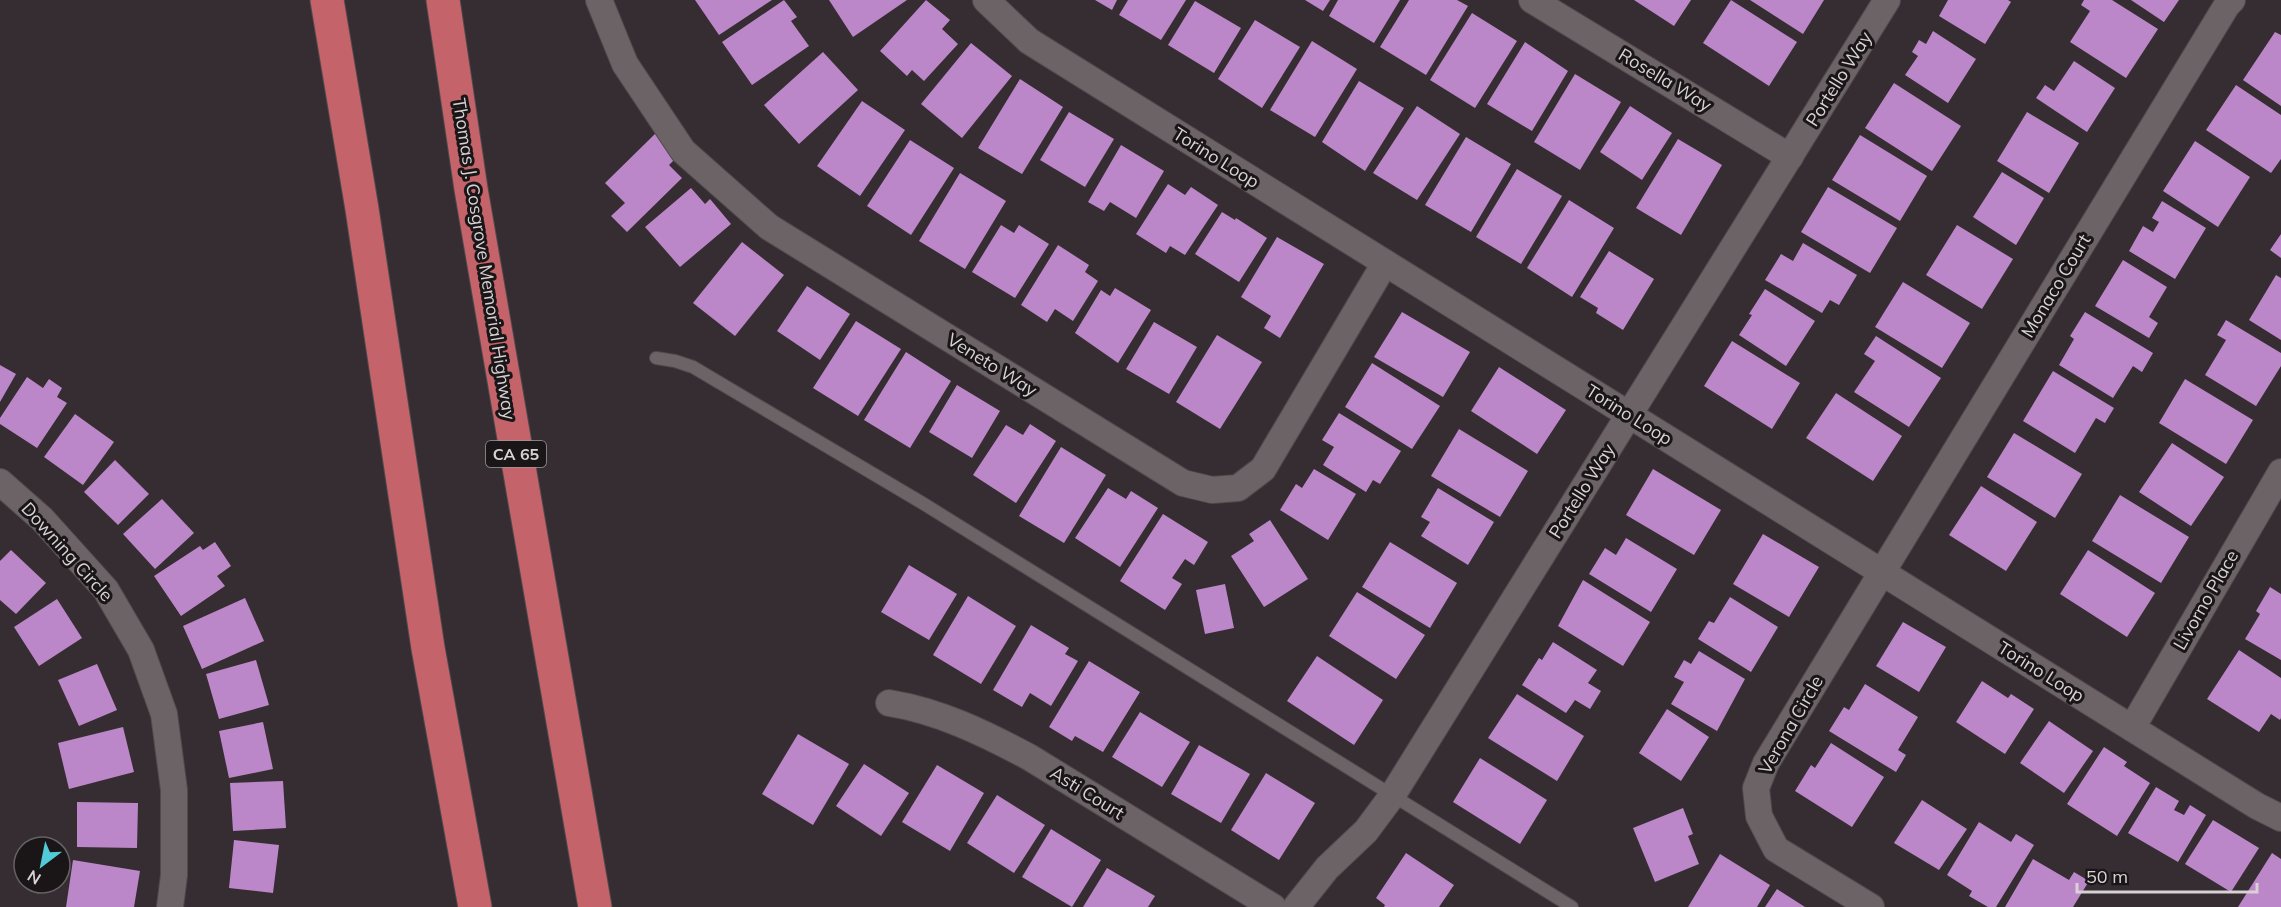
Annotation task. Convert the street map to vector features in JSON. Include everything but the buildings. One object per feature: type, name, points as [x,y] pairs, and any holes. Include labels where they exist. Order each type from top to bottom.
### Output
[{"type":"highway","points":[[327,0],[362,209],[428,648],[475,907]]},
{"type":"highway","name":"Thomas J. Cosgrove Memorial Highway","points":[[444,0],[471,189],[595,907]]},
{"type":"street","name":"Veneto Way","points":[[599,0],[625,64],[683,151],[769,227],[1183,483],[1212,489],[1238,488],[1263,469],[1385,263]]},
{"type":"street","name":"Torino Loop","points":[[986,0],[1029,41],[2257,806],[2281,818]]},
{"type":"street","name":"Portello Way","points":[[1296,907],[1327,868],[1365,831],[1392,796],[1887,0]]},
{"type":"street","name":"Monaco Court","points":[[1882,573],[2232,0]]},
{"type":"street","name":"Rosella Way","points":[[1538,1],[1790,156]]},
{"type":"street","name":"Livorno Place","points":[[2132,728],[2281,472]]},
{"type":"street","name":"Downing Circle","points":[[0,482],[42,519],[106,590],[141,650],[164,714],[174,790],[174,875],[170,907]]},
{"type":"street","name":"Verona Circle","points":[[1871,907],[1776,849],[1759,816],[1756,788],[1766,763],[1882,573]]},
{"type":"street","name":"Asti Court","points":[[889,703],[919,708],[990,736],[1029,757],[1273,907]]},
{"type":"lane","points":[[656,358],[693,367],[924,504],[1572,907]]}]
